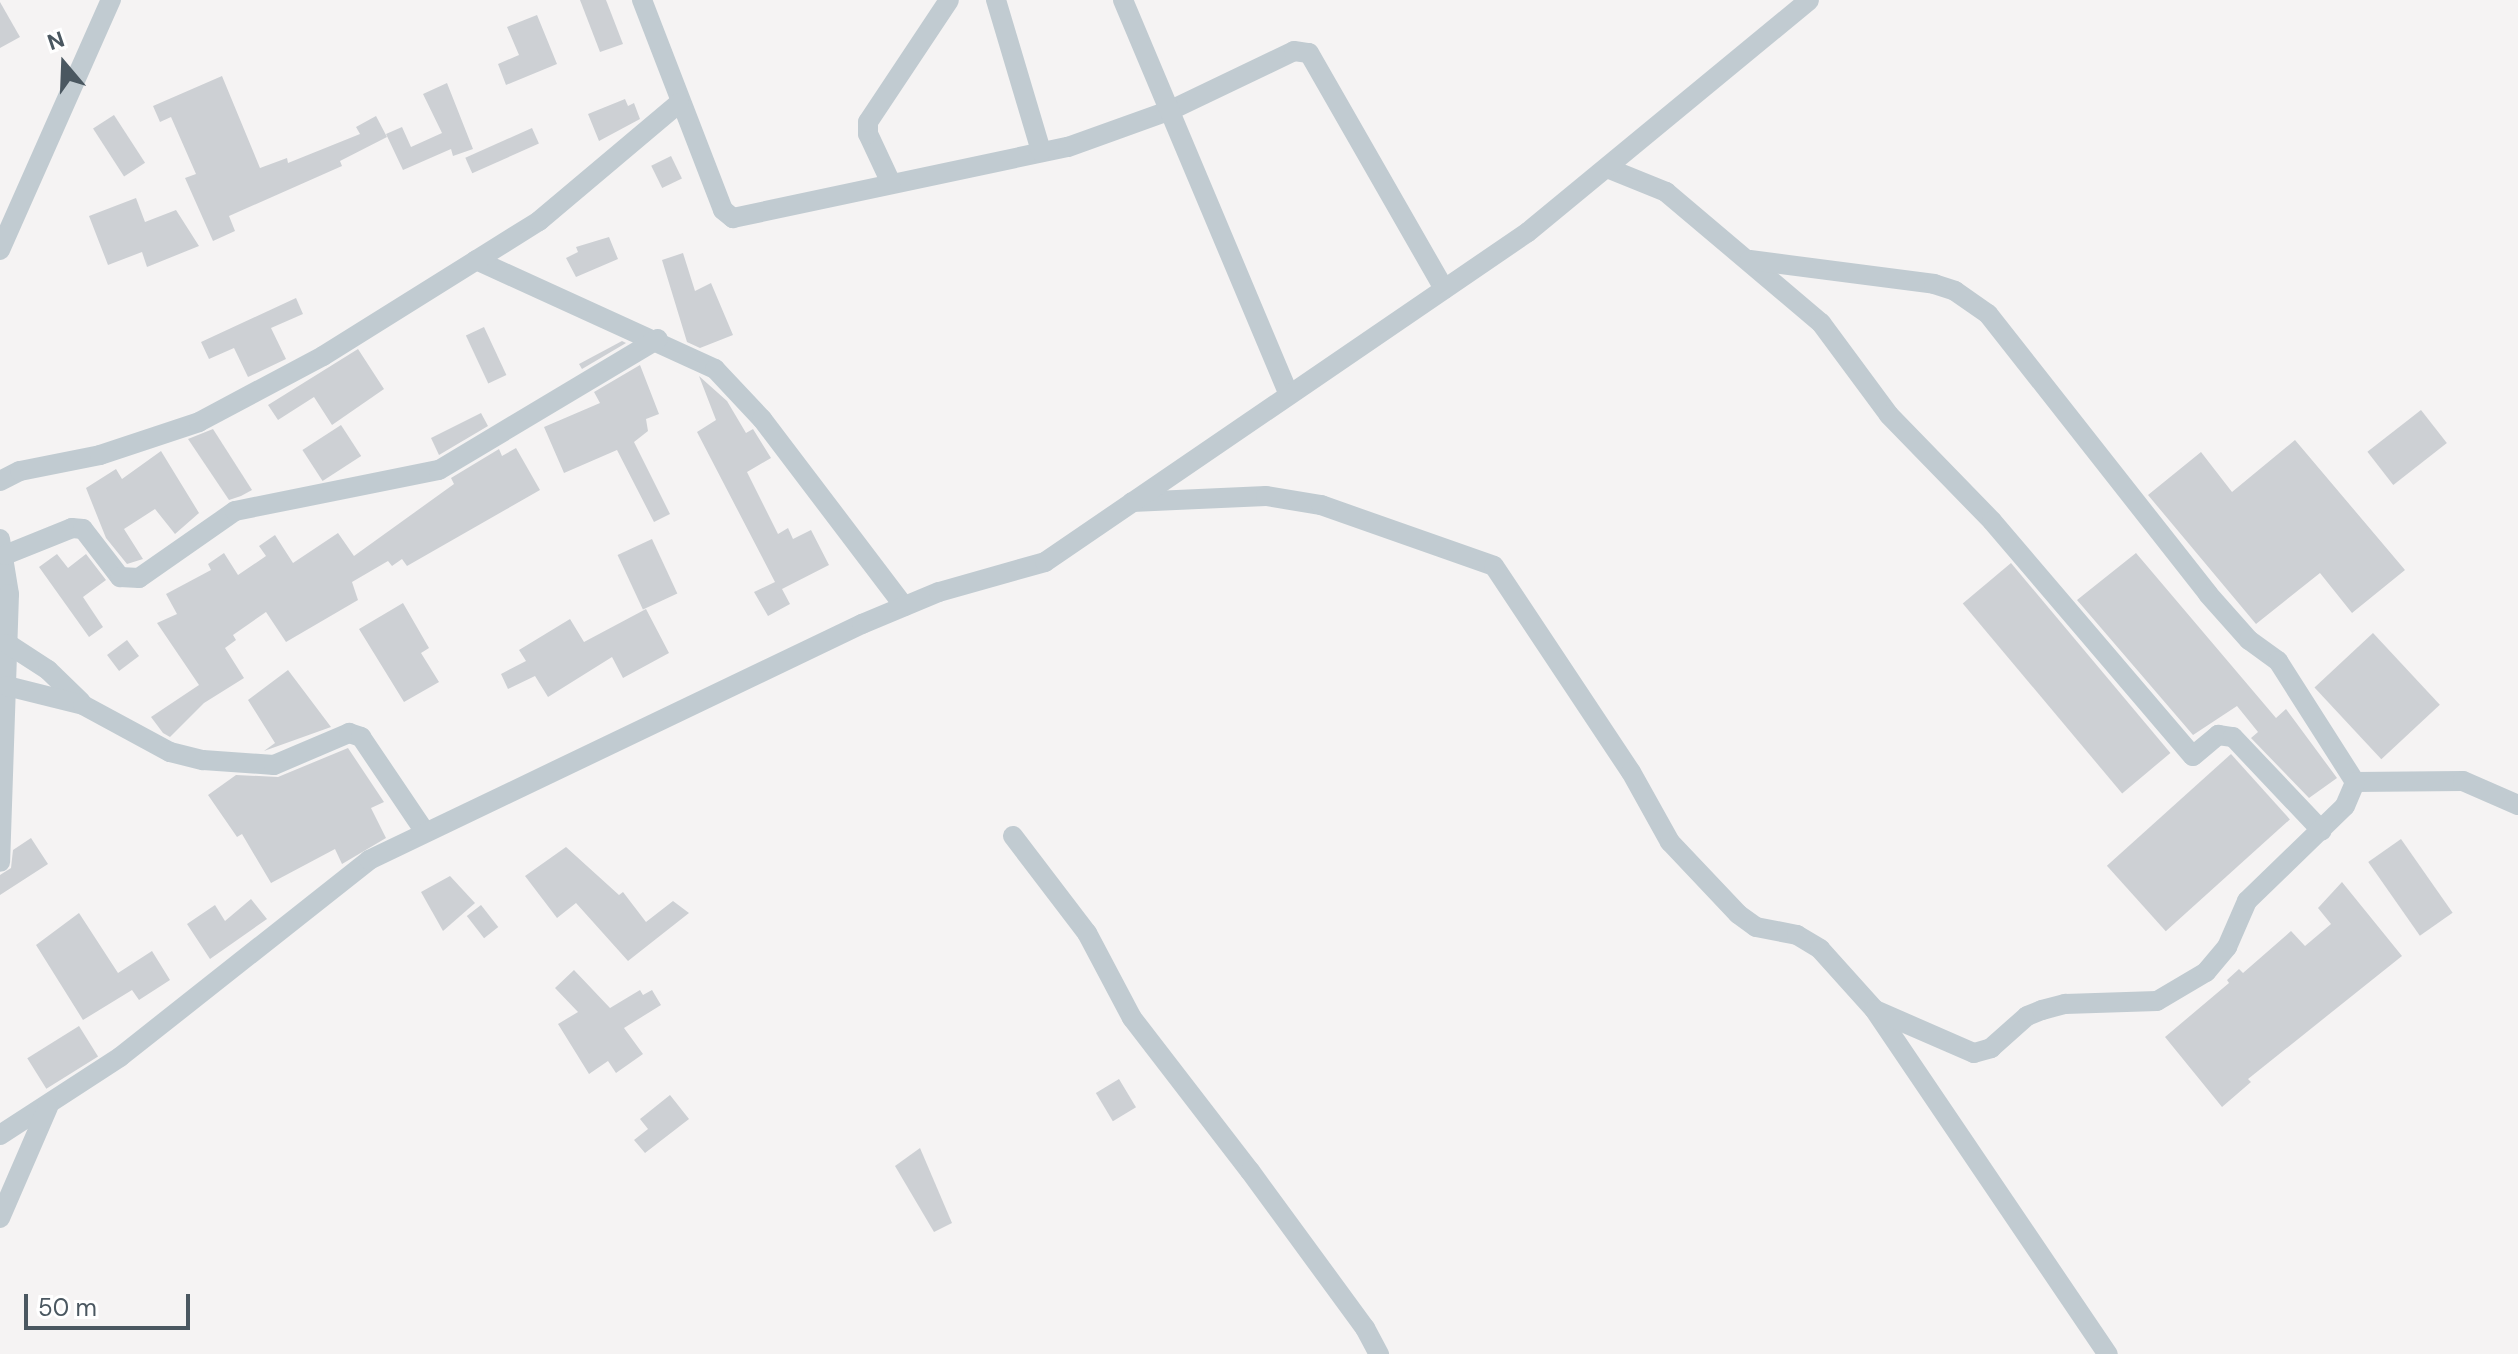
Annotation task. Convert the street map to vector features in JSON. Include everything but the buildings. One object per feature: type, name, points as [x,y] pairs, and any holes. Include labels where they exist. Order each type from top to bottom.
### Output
[{"type":"street","points":[[0,250],[111,0]]},
{"type":"street","points":[[642,0],[679,103],[726,217],[1068,147],[1171,110],[1294,51],[1309,53],[1444,289]]},
{"type":"street","points":[[891,183],[868,134],[868,122],[949,0]]},
{"type":"street","points":[[996,0],[1041,151]]},
{"type":"street","points":[[1123,0],[1289,395]]},
{"type":"street","points":[[0,1135],[48,1107],[120,1057],[369,860],[904,606],[1045,562],[1528,232],[1809,0]]},
{"type":"street","points":[[0,481],[20,471],[100,455],[199,422],[323,356],[539,221],[679,103]]},
{"type":"street","points":[[1607,168],[1666,192],[1821,323],[1889,415],[1992,521],[2193,756],[2218,735],[2233,737],[2322,831]]},
{"type":"street","points":[[476,260],[658,339],[715,369],[762,419],[904,606]]},
{"type":"street","points":[[1750,260],[1934,284],[1955,291],[1988,314],[2223,611],[2278,661],[2355,782]]},
{"type":"street","points":[[0,862],[8,644],[3,547],[72,528],[83,529],[120,577],[139,578],[235,511],[439,470],[658,339]]},
{"type":"street","points":[[1132,502],[1266,496],[1321,505],[1494,566],[1631,772],[1670,842],[1738,914],[1756,927],[1797,935],[1820,949],[1874,1009],[2108,1354]]},
{"type":"street","points":[[8,644],[48,670],[83,705]]},
{"type":"street","points":[[7,686],[83,705],[170,752],[203,760],[274,765],[349,733],[361,737],[425,832]]},
{"type":"street","points":[[2355,782],[2463,781],[2518,805]]},
{"type":"street","points":[[1874,1009],[1974,1053],[1991,1048],[2027,1016],[2042,1010],[2065,1004],[2157,1001],[2206,972],[2227,947],[2247,901],[2345,806],[2355,782]]},
{"type":"street","points":[[1013,836],[1087,933],[1132,1018],[1250,1171],[1365,1328],[1379,1354]]},
{"type":"street","points":[[0,1218],[48,1107]]}]
